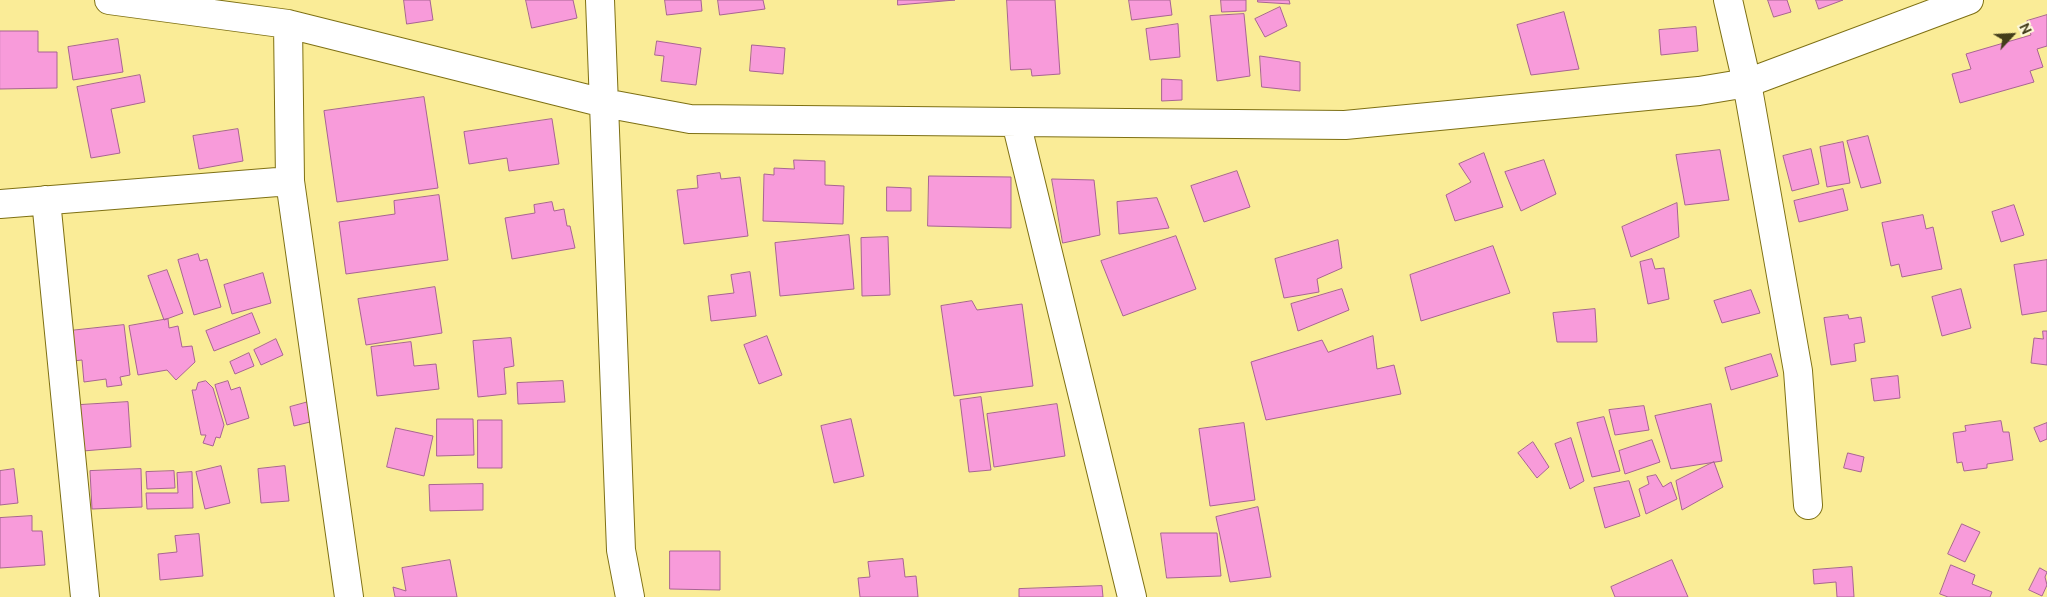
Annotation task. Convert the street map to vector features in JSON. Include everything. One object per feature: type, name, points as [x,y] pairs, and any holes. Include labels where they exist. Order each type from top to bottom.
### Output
[{"type":"street","points":[[109,0],[288,24],[604,103],[690,119],[1344,125],[1699,91],[1747,83],[1969,0]]},
{"type":"street","points":[[600,0],[621,550],[630,597]]},
{"type":"street","points":[[1728,0],[1747,83],[1798,371],[1808,505]]},
{"type":"street","points":[[288,24],[290,181],[349,597]]},
{"type":"street","points":[[1016,122],[1132,597]]},
{"type":"street","points":[[0,204],[290,181]]},
{"type":"street","points":[[46,200],[85,597]]},
{"type":"building","points":[[404,0],[430,0],[433,20],[407,24]]},
{"type":"building","points":[[526,0],[573,0],[577,18],[532,28]]},
{"type":"building","points":[[665,0],[701,0],[702,11],[667,15]]},
{"type":"building","points":[[718,0],[763,0],[765,9],[720,15]]},
{"type":"building","points":[[898,0],[955,0],[898,5]]},
{"type":"building","points":[[1007,0],[1055,0],[1060,74],[1032,76],[1031,69],[1011,70]]},
{"type":"building","points":[[1129,0],[1170,0],[1172,15],[1132,20]]},
{"type":"building","points":[[1221,0],[1246,0],[1246,11],[1222,12]]},
{"type":"building","points":[[1258,0],[1289,0],[1290,4],[1258,2]]},
{"type":"building","points":[[1768,0],[1787,0],[1791,12],[1774,17]]},
{"type":"building","points":[[1816,0],[1843,0],[1819,9]]},
{"type":"building","points":[[1280,7],[1287,26],[1265,37],[1255,19]]},
{"type":"building","points":[[1564,12],[1579,69],[1531,75],[1517,25]]},
{"type":"building","points":[[1244,14],[1250,76],[1217,81],[1210,16]]},
{"type":"building","points":[[2047,15],[2047,46],[2037,49],[2043,67],[2030,71],[2034,82],[1960,103],[1952,74],[1971,69],[1966,54],[2031,35],[2027,21]]},
{"type":"building","points":[[1178,24],[1180,57],[1150,60],[1146,29]]},
{"type":"building","points":[[1696,27],[1698,51],[1661,55],[1659,30]]},
{"type":"building","points":[[0,31],[38,31],[38,52],[57,52],[57,88],[0,89]]},
{"type":"building","points":[[118,39],[123,72],[73,80],[68,47]]},
{"type":"building","points":[[657,41],[701,48],[696,85],[661,81],[664,56],[655,55]]},
{"type":"building","points":[[752,45],[785,48],[783,74],[750,71]]},
{"type":"building","points":[[1260,56],[1300,62],[1300,91],[1262,87]]},
{"type":"building","points":[[140,75],[145,102],[111,109],[120,153],[91,158],[77,87]]},
{"type":"building","points":[[1162,79],[1182,80],[1182,100],[1162,101]]},
{"type":"building","points":[[424,97],[438,188],[337,202],[324,111]]},
{"type":"building","points":[[552,119],[559,164],[509,171],[507,158],[469,164],[464,132]]},
{"type":"building","points":[[238,129],[243,161],[199,169],[193,136]]},
{"type":"building","points":[[1868,136],[1881,183],[1861,188],[1847,141]]},
{"type":"building","points":[[1843,142],[1850,183],[1827,187],[1820,147]]},
{"type":"building","points":[[1811,149],[1819,184],[1792,191],[1783,156]]},
{"type":"building","points":[[1720,150],[1729,200],[1685,205],[1676,155]]},
{"type":"building","points":[[1484,153],[1503,207],[1455,221],[1446,195],[1471,182],[1459,164]]},
{"type":"building","points":[[794,160],[825,161],[825,185],[844,186],[843,224],[763,221],[764,174],[774,175],[774,168],[794,169]]},
{"type":"building","points":[[1544,160],[1556,194],[1521,211],[1505,172]]},
{"type":"building","points":[[1237,171],[1250,207],[1204,222],[1191,186]]},
{"type":"building","points":[[720,173],[721,179],[740,177],[748,236],[684,244],[677,190],[698,188],[697,176]]},
{"type":"building","points":[[929,176],[1011,177],[1011,228],[928,226]]},
{"type":"building","points":[[1052,179],[1094,180],[1100,235],[1063,243]]},
{"type":"building","points":[[887,187],[911,188],[911,211],[887,211]]},
{"type":"building","points":[[1843,189],[1848,210],[1799,222],[1794,201]]},
{"type":"building","points":[[439,195],[448,260],[346,274],[339,222],[395,214],[394,201]]},
{"type":"building","points":[[1157,198],[1169,228],[1119,234],[1117,202]]},
{"type":"building","points":[[552,202],[554,211],[564,209],[567,226],[570,226],[575,248],[512,259],[505,218],[535,213],[534,205]]},
{"type":"building","points":[[1677,203],[1679,237],[1631,257],[1622,227]]},
{"type":"building","points":[[2014,205],[2024,235],[2001,242],[1992,212]]},
{"type":"building","points":[[1923,215],[1926,229],[1933,227],[1942,269],[1902,277],[1899,264],[1891,266],[1882,223]]},
{"type":"building","points":[[849,235],[854,289],[780,296],[775,243]]},
{"type":"building","points":[[1176,236],[1196,289],[1123,316],[1101,261]]},
{"type":"building","points":[[888,237],[890,295],[862,296],[861,238]]},
{"type":"building","points":[[1338,240],[1342,268],[1317,279],[1319,292],[1284,298],[1275,259]]},
{"type":"building","points":[[1493,246],[1510,293],[1421,321],[1410,275]]},
{"type":"building","points":[[198,254],[200,261],[207,259],[221,307],[194,315],[178,260]]},
{"type":"building","points":[[1652,259],[1655,269],[1664,268],[1669,299],[1648,304],[1640,262]]},
{"type":"building","points":[[2047,260],[2047,311],[2022,315],[2014,265]]},
{"type":"building","points":[[167,270],[183,313],[164,320],[148,276]]},
{"type":"building","points":[[750,272],[756,316],[711,321],[708,296],[734,293],[731,275]]},
{"type":"building","points":[[263,273],[271,303],[232,314],[224,285]]},
{"type":"building","points":[[435,287],[442,333],[366,345],[358,299]]},
{"type":"building","points":[[1342,289],[1349,310],[1298,331],[1291,304]]},
{"type":"building","points":[[1961,289],[1971,328],[1942,336],[1932,297]]},
{"type":"building","points":[[1751,290],[1760,313],[1722,323],[1714,301]]},
{"type":"building","points":[[972,301],[977,310],[1022,304],[1033,386],[954,396],[941,306]]},
{"type":"building","points":[[1595,309],[1597,342],[1557,342],[1553,313]]},
{"type":"building","points":[[252,313],[260,333],[214,351],[206,331]]},
{"type":"building","points":[[1848,315],[1849,319],[1861,317],[1865,342],[1854,344],[1856,361],[1831,365],[1824,318]]},
{"type":"building","points":[[168,319],[169,328],[178,326],[182,347],[192,346],[195,362],[176,380],[167,370],[138,375],[129,326]]},
{"type":"building","points":[[124,325],[130,375],[120,377],[122,385],[107,387],[106,379],[84,382],[82,360],[73,361],[69,331]]},
{"type":"building","points":[[2043,331],[2047,331],[2047,365],[2031,363],[2034,338],[2043,339]]},
{"type":"building","points":[[767,336],[782,375],[759,384],[744,345]]},
{"type":"building","points":[[1373,336],[1377,369],[1394,365],[1401,394],[1266,420],[1251,362],[1322,340],[1328,352]]},
{"type":"building","points":[[511,338],[514,366],[504,368],[506,394],[478,397],[473,341]]},
{"type":"building","points":[[276,339],[283,355],[261,365],[254,350]]},
{"type":"building","points":[[411,342],[414,366],[436,364],[439,389],[377,396],[371,347]]},
{"type":"building","points":[[249,353],[254,366],[235,374],[230,362]]},
{"type":"building","points":[[1771,354],[1778,376],[1731,390],[1725,368]]},
{"type":"building","points":[[1898,376],[1900,398],[1874,401],[1871,379]]},
{"type":"building","points":[[206,381],[213,388],[224,425],[220,438],[216,437],[213,446],[203,443],[206,435],[201,435],[192,390],[196,390],[198,383]]},
{"type":"building","points":[[228,381],[231,390],[240,387],[249,418],[227,425],[215,385]]},
{"type":"building","points":[[563,381],[565,402],[518,404],[517,383]]},
{"type":"building","points":[[981,397],[991,470],[969,472],[960,400]]},
{"type":"building","points":[[312,401],[318,420],[294,426],[290,407]]},
{"type":"building","points":[[128,402],[131,447],[83,451],[80,405]]},
{"type":"building","points":[[1057,404],[1065,456],[994,467],[987,414]]},
{"type":"building","points":[[1711,404],[1722,461],[1671,469],[1655,416]]},
{"type":"building","points":[[1644,406],[1649,430],[1615,435],[1609,410]]},
{"type":"building","points":[[1604,417],[1620,471],[1592,477],[1577,423]]},
{"type":"building","points":[[437,419],[473,419],[474,455],[437,456]]},
{"type":"building","points":[[851,419],[864,476],[834,483],[821,426]]},
{"type":"building","points":[[478,420],[502,420],[502,468],[478,468]]},
{"type":"building","points":[[2001,421],[2003,432],[2009,432],[2013,460],[1987,464],[1987,468],[1964,471],[1962,462],[1957,463],[1953,433],[1966,431],[1965,426]]},
{"type":"building","points":[[1244,423],[1255,500],[1210,506],[1199,429]]},
{"type":"building","points":[[2047,423],[2047,439],[2040,442],[2034,428]]},
{"type":"building","points":[[396,428],[433,436],[424,476],[387,467]]},
{"type":"building","points":[[1571,438],[1584,481],[1570,489],[1555,444]]},
{"type":"building","points":[[1652,440],[1660,462],[1625,474],[1619,451]]},
{"type":"building","points":[[1533,442],[1549,467],[1537,478],[1518,453]]},
{"type":"building","points":[[1848,453],[1864,457],[1861,472],[1844,468]]},
{"type":"building","points":[[1714,462],[1723,487],[1682,510],[1676,481]]},
{"type":"building","points":[[221,466],[230,503],[205,509],[196,472]]},
{"type":"building","points":[[285,466],[289,501],[261,503],[258,469]]},
{"type":"building","points":[[14,469],[18,503],[0,505],[0,471]]},
{"type":"building","points":[[141,469],[142,507],[92,509],[90,471]]},
{"type":"building","points":[[174,471],[175,488],[147,489],[146,472]]},
{"type":"building","points":[[192,472],[193,508],[147,509],[146,493],[178,493],[177,473]]},
{"type":"building","points":[[1656,475],[1663,487],[1671,482],[1677,499],[1646,514],[1639,489],[1649,484],[1647,477]]},
{"type":"building","points":[[1629,481],[1640,516],[1605,528],[1594,488]]},
{"type":"building","points":[[483,484],[483,510],[430,511],[429,485]]},
{"type":"building","points":[[1258,507],[1271,577],[1230,582],[1216,517]]},
{"type":"building","points":[[32,516],[32,531],[42,531],[45,565],[0,568],[0,518]]},
{"type":"building","points":[[1962,524],[1980,532],[1965,562],[1948,554]]},
{"type":"building","points":[[1161,533],[1217,533],[1221,576],[1167,578]]},
{"type":"building","points":[[199,534],[203,576],[160,580],[158,554],[177,552],[175,536]]},
{"type":"building","points":[[670,551],[720,551],[720,590],[670,589]]},
{"type":"building","points":[[903,559],[905,577],[916,576],[918,597],[860,597],[858,578],[870,577],[868,562]]},
{"type":"building","points":[[450,560],[457,597],[395,597],[393,587],[406,591],[402,568]]},
{"type":"building","points":[[1672,560],[1688,597],[1615,597],[1611,587]]},
{"type":"building","points":[[1951,565],[1975,575],[1972,584],[1992,592],[1990,597],[1948,597],[1940,594]]},
{"type":"building","points":[[1852,567],[1854,597],[1837,597],[1836,582],[1814,584],[1813,570]]},
{"type":"building","points":[[2040,568],[2047,572],[2045,577],[2047,585],[2042,596],[2029,590]]},
{"type":"building","points":[[1102,586],[1103,597],[1019,597],[1019,589]]}]
